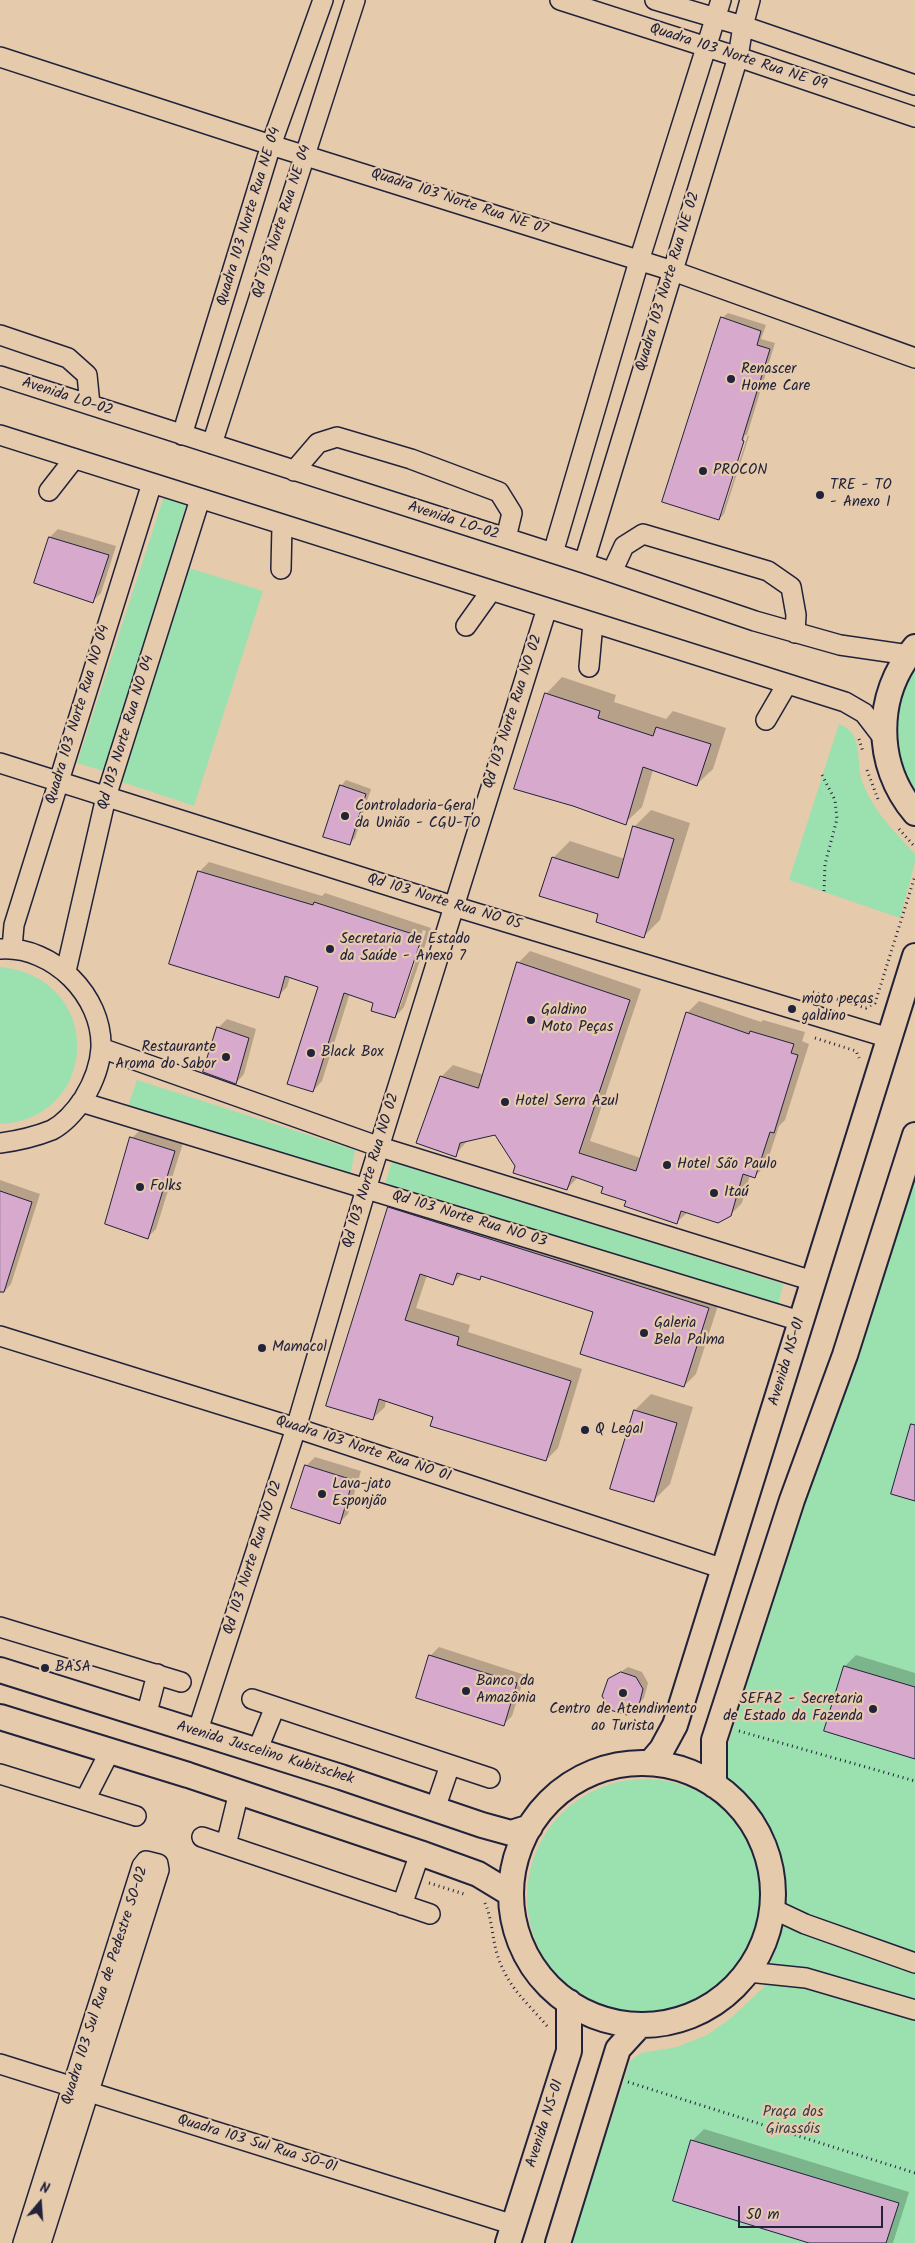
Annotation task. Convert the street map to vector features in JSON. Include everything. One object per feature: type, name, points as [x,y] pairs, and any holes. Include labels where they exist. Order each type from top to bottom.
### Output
[{"type":"main road","points":[[906,819],[893,778],[884,739],[884,719],[888,694],[898,672],[912,651]]},
{"type":"main road","name":"Avenida NS-01","points":[[650,1763],[662,1749],[674,1725],[915,956]]},
{"type":"main road","points":[[714,1785],[714,1740],[792,1500],[845,1355],[915,1135]]},
{"type":"main road","name":"Avenida Juscelino Kubitschek","points":[[0,1670],[197,1733],[341,1776],[511,1833],[530,1826]]},
{"type":"main road","points":[[0,1718],[239,1792],[420,1853],[478,1874],[511,1894]]},
{"type":"main road","points":[[650,1763],[670,1766],[696,1774],[714,1785],[742,1811],[762,1839],[772,1873],[773,1909],[768,1934],[748,1972],[726,1995],[703,2010],[678,2020],[640,2025],[600,2018],[570,2002],[541,1977],[524,1950],[514,1919],[511,1894],[513,1870],[519,1848],[530,1826],[544,1808],[568,1786],[586,1776],[624,1764],[650,1763]]},
{"type":"main road","name":"Avenida NS-01","points":[[511,2234],[569,2052],[570,2002]]},
{"type":"main road","points":[[558,2243],[618,2049],[640,2025]]},
{"type":"street","name":"Quadra 103 Norte Rua NE 04","points":[[182,435],[271,145],[323,0]]},
{"type":"street","name":"Qd 103 Norte Rua NE 04","points":[[212,444],[355,0]]},
{"type":"street","name":"Quadra 103 Norte Rua NE 09","points":[[560,0],[707,48],[738,56],[915,117]]},
{"type":"street","name":"Quadra 103 Norte Rua NE 09","points":[[655,0],[743,26],[915,86]]},
{"type":"street","points":[[553,553],[639,261],[721,0]]},
{"type":"street","name":"Quadra 103 Norte Rua NE 02","points":[[584,563],[738,56],[750,0]]},
{"type":"street","name":"Quadra 103 Norte Rua NE 07","points":[[0,57],[271,145],[305,154],[673,271],[915,358]]},
{"type":"street","points":[[0,335],[68,358],[87,375],[90,405]]},
{"type":"street","name":"Avenida LO-02","points":[[0,376],[612,572],[795,633],[840,645],[912,651]]},
{"type":"street","points":[[0,435],[787,684],[856,708],[867,716],[884,739]]},
{"type":"street","points":[[294,471],[318,443],[337,437],[411,459],[499,492],[512,513],[506,538]]},
{"type":"street","points":[[49,491],[74,459]]},
{"type":"street","name":"Quadra 103 Norte Rua NO 04","points":[[6,949],[152,483]]},
{"type":"street","name":"Qd 103 Norte Rua NO 04","points":[[66,971],[106,797],[200,499]]},
{"type":"street","points":[[281,569],[282,525]]},
{"type":"street","points":[[612,572],[624,546],[643,534],[768,571],[791,587],[796,615],[795,633]]},
{"type":"street","points":[[466,626],[491,591]]},
{"type":"street","name":"Qd 103 Norte Rua NO 02","points":[[197,1733],[296,1428],[366,1189],[547,608]]},
{"type":"street","points":[[589,667],[593,623]]},
{"type":"street","points":[[766,720],[787,684]]},
{"type":"street","name":"Qd 103 Norte Rua NO 05","points":[[0,763],[453,906],[889,1038]]},
{"type":"street","points":[[0,1143],[52,1130],[70,1117],[94,1080],[101,1048],[99,1026],[87,996],[66,971],[41,956],[6,949]]},
{"type":"street","points":[[101,1048],[380,1147],[813,1281]]},
{"type":"street","name":"Qd 103 Norte Rua NO 03","points":[[81,1102],[800,1321]]},
{"type":"street","name":"Quadra 103 Norte Rua NO 01","points":[[0,1336],[296,1428],[724,1568]]},
{"type":"street","points":[[0,1627],[181,1682]]},
{"type":"street","points":[[146,1716],[157,1674]]},
{"type":"street","points":[[252,1699],[490,1778]]},
{"type":"street","points":[[256,1751],[275,1707]]},
{"type":"street","points":[[85,1800],[110,1751]]},
{"type":"street","points":[[435,1809],[450,1765]]},
{"type":"street","points":[[0,1774],[136,1816]]},
{"type":"street","points":[[226,1845],[239,1792]]},
{"type":"street","points":[[202,1837],[430,1914]]},
{"type":"street","points":[[402,1905],[420,1853]]},
{"type":"street","name":"Quadra 103 Sul Rua de Pedestre SO-02","points":[[23,2243],[80,2089],[159,1870],[158,1864],[153,1861],[146,1861],[142,1866],[80,2089],[41,2243]]},
{"type":"street","points":[[773,1909],[805,1924],[915,1963]]},
{"type":"street","points":[[748,1972],[806,1978],[915,2010]]},
{"type":"street","name":"Quadra 103 Sul Rua SO-01","points":[[0,2064],[80,2089],[511,2234]]},
{"type":"path","points":[[858,734],[865,759]]},
{"type":"path","points":[[866,765],[869,779],[883,808]]},
{"type":"path","points":[[822,775],[835,800],[837,819],[825,864],[824,892]]},
{"type":"path","points":[[906,819],[915,847]]},
{"type":"path","points":[[813,992],[866,1008],[875,1003],[915,876]]},
{"type":"path","points":[[810,1036],[856,1050],[860,1057],[856,1067]]},
{"type":"path","points":[[719,1725],[915,1781]]},
{"type":"path","points":[[412,1877],[466,1894]]},
{"type":"path","points":[[482,1901],[488,1912],[499,1961],[512,1986],[550,2031]]},
{"type":"path","points":[[609,2075],[915,2173]]},
{"type":"green space","points":[[165,493],[188,499],[104,771],[77,763]]},
{"type":"green space","points":[[189,568],[263,591],[194,806],[122,782]]},
{"type":"green space","points":[[915,668],[915,793],[901,762],[896,730],[901,698]]},
{"type":"green space","points":[[839,724],[853,734],[856,741],[860,773],[866,792],[885,820],[915,854],[915,862],[900,918],[789,880]]},
{"type":"green space","points":[[0,967],[34,976],[58,995],[73,1020],[77,1047],[72,1075],[57,1099],[33,1116],[0,1124]]},
{"type":"green space","points":[[137,1080],[355,1150],[350,1177],[128,1106]]},
{"type":"green space","name":"Praça dos Girassóis","points":[[915,1152],[915,2243],[571,2243],[630,2061],[641,2053],[677,2047],[707,2035],[731,2018],[763,1988],[787,1909],[781,1875],[770,1845],[760,1827],[725,1787],[723,1760]]},
{"type":"green space","points":[[392,1161],[783,1284],[778,1307],[385,1184]]},
{"type":"green space","points":[[633,1779],[657,1779],[679,1784],[701,1793],[729,1813],[743,1831],[754,1852],[761,1874],[763,1897],[761,1920],[754,1942],[743,1963],[729,1981],[701,2001],[679,2010],[657,2015],[633,2015],[611,2010],[589,2001],[561,1981],[541,1953],[532,1931],[527,1909],[527,1885],[532,1863],[541,1841],[561,1813],[589,1793],[611,1784]]},
{"type":"building","points":[[721,317],[761,331],[757,345],[770,349],[719,520],[662,502]]},
{"type":"building","points":[[49,537],[109,555],[93,603],[34,583]]},
{"type":"building","points":[[545,693],[600,711],[598,718],[653,736],[656,727],[711,744],[697,786],[643,767],[626,825],[573,806],[514,789]]},
{"type":"building","name":"Controladoria-Geral da União - CGU-TO","points":[[340,785],[366,794],[350,845],[323,837]]},
{"type":"building","points":[[633,826],[674,839],[644,938],[596,922],[598,914],[539,896],[552,857],[618,878]]},
{"type":"building","points":[[198,871],[313,905],[314,902],[422,937],[395,1018],[371,1011],[373,1003],[344,993],[313,1092],[287,1084],[318,987],[285,976],[279,998],[169,964]]},
{"type":"building","points":[[517,962],[630,1000],[579,1153],[636,1171],[686,1012],[749,1034],[750,1031],[794,1044],[791,1053],[798,1055],[774,1133],[770,1132],[755,1178],[743,1174],[731,1216],[718,1223],[681,1211],[677,1224],[624,1206],[626,1201],[601,1193],[603,1187],[572,1176],[567,1190],[513,1173],[515,1166],[495,1135],[460,1143],[456,1157],[416,1143],[440,1076],[478,1088]]},
{"type":"building","name":"Restaurante Aroma do Sabor","points":[[217,1027],[249,1038],[236,1084],[203,1072]]},
{"type":"building","name":"Folks","points":[[130,1137],[175,1151],[148,1239],[105,1224]]},
{"type":"building","points":[[0,1191],[32,1202],[4,1292],[0,1292]]},
{"type":"building","points":[[388,1207],[709,1308],[684,1387],[580,1354],[593,1312],[481,1276],[480,1280],[457,1273],[453,1285],[420,1274],[405,1320],[459,1337],[457,1345],[571,1381],[546,1461],[430,1426],[433,1417],[379,1399],[373,1420],[326,1406]]},
{"type":"building","points":[[634,1410],[677,1423],[654,1502],[610,1489]]},
{"type":"building","points":[[911,1424],[915,1425],[915,1501],[891,1494]]},
{"type":"building","name":"Lava-jato Esponjão","points":[[305,1465],[353,1480],[340,1524],[291,1508]]},
{"type":"building","name":"Banco da Amazônia","points":[[429,1655],[517,1683],[504,1726],[416,1698]]},
{"type":"building","name":"SEFAZ - Secretaria de Estado da Fazenda","points":[[844,1666],[915,1687],[915,1759],[824,1731]]},
{"type":"building","name":"Centro de Atendimento ao Turista","points":[[621,1672],[636,1677],[643,1689],[639,1705],[627,1715],[610,1710],[602,1696],[608,1679]]},
{"type":"building","points":[[691,2140],[899,2203],[886,2243],[809,2243],[673,2201]]},
{"type":"place","name":"Renascer Home Care","points":[[731,379]]},
{"type":"place","name":"PROCON","points":[[703,471]]},
{"type":"place","name":"TRE - TO - Anexo I","points":[[820,495]]},
{"type":"place","name":"Controladoria-Geral da União - CGU-TO","points":[[345,816]]},
{"type":"place","name":"Secretaria de Estado da Saúde - Anexo 7","points":[[330,949]]},
{"type":"place","name":"moto peças galdino","points":[[792,1009]]},
{"type":"place","name":"Galdino Moto Peças","points":[[531,1020]]},
{"type":"place","name":"Black Box","points":[[311,1053]]},
{"type":"place","name":"Restaurante Aroma do Sabor","points":[[226,1057]]},
{"type":"place","name":"Hotel Serra Azul","points":[[505,1102]]},
{"type":"place","name":"Hotel São Paulo","points":[[667,1165]]},
{"type":"place","name":"Folks","points":[[140,1187]]},
{"type":"place","name":"Itaú","points":[[714,1193]]},
{"type":"place","name":"Galeria Bela Palma","points":[[644,1333]]},
{"type":"place","name":"Mamacol","points":[[262,1348]]},
{"type":"place","name":"Q Legal","points":[[585,1430]]},
{"type":"place","name":"Lava-jato Esponjão","points":[[322,1494]]},
{"type":"place","name":"BASA","points":[[45,1668]]},
{"type":"place","name":"Banco da Amazônia","points":[[466,1691]]},
{"type":"place","name":"Centro de Atendimento ao Turista","points":[[623,1693]]},
{"type":"place","name":"SEFAZ - Secretaria de Estado da Fazenda","points":[[873,1709]]}]
